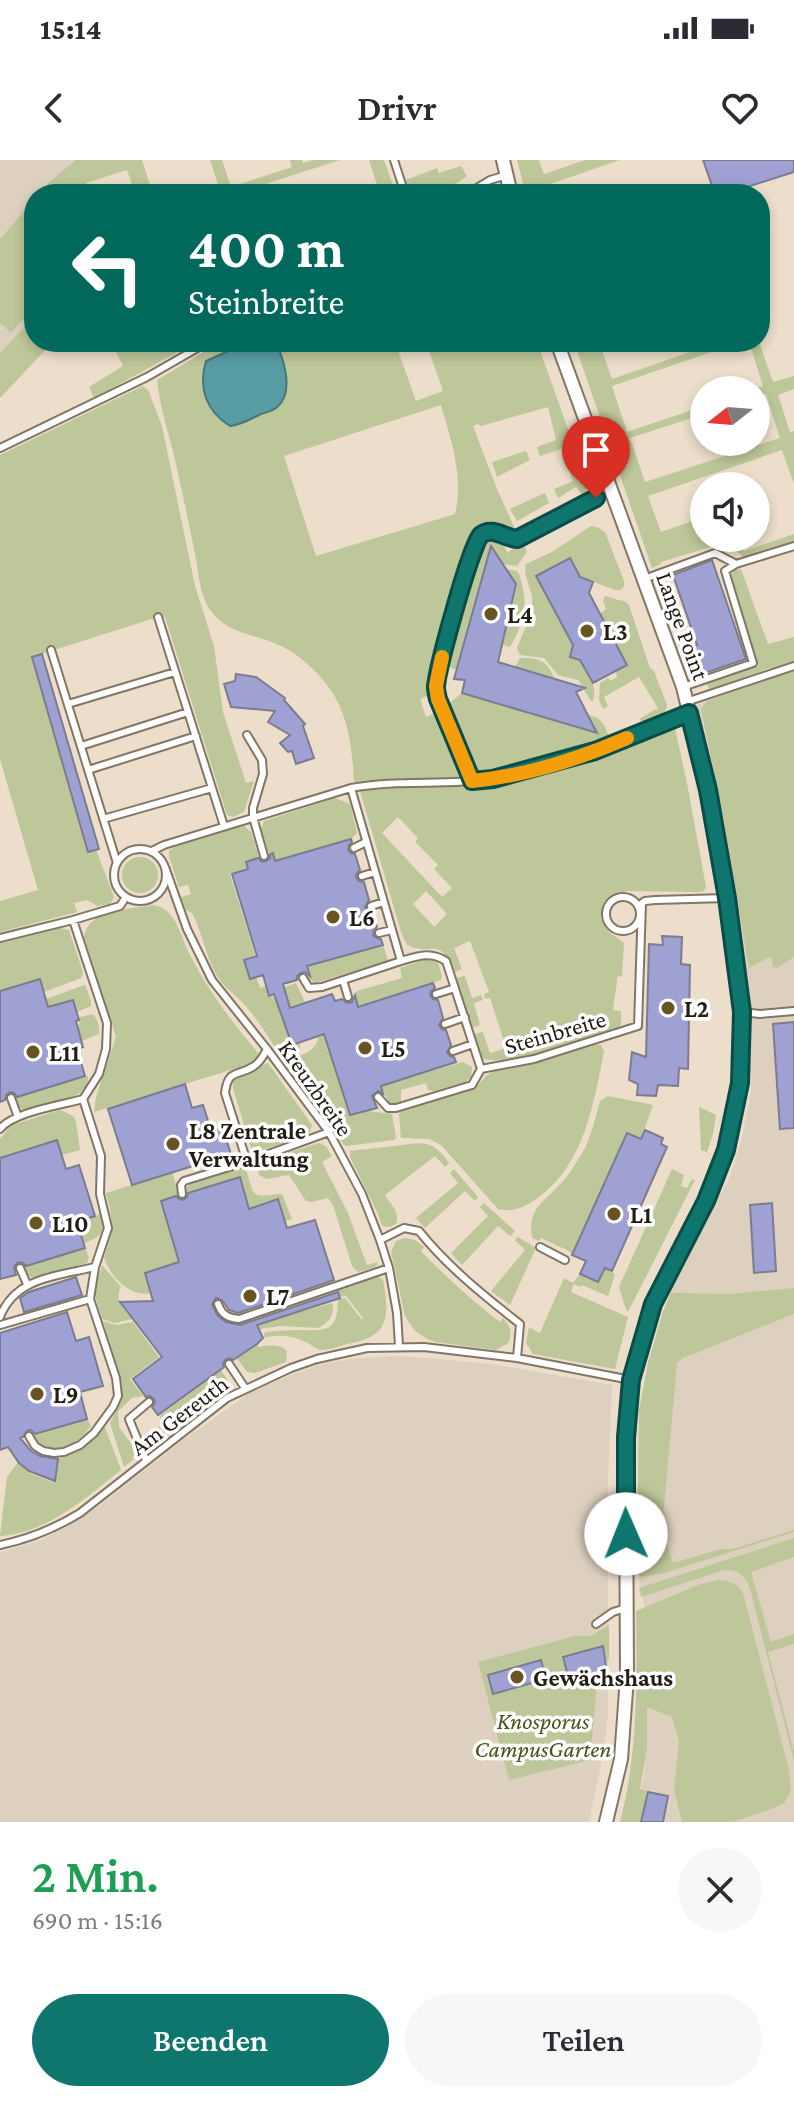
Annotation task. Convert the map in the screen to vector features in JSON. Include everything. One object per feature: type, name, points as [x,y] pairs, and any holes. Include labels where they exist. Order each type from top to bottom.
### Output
[{"type":"street","points":[[503,160],[509,184]]},
{"type":"street","name":"Lange Point","points":[[561,352],[683,687],[708,790],[727,898],[742,1012],[740,1083],[726,1150],[706,1201],[653,1304],[631,1380],[626,1464],[627,1677],[621,1759],[606,1822]]},
{"type":"lane","points":[[394,160],[402,184]]},
{"type":"lane","points":[[483,184],[507,175]]},
{"type":"lane","points":[[0,448],[147,377],[191,352]]},
{"type":"lane","points":[[472,781],[438,699],[436,686],[472,552],[479,537],[485,533],[492,531],[517,539],[596,498]]},
{"type":"lane","points":[[683,687],[753,663],[725,571],[736,564],[794,546]]},
{"type":"lane","points":[[644,579],[715,553],[736,564]]},
{"type":"lane","points":[[158,617],[224,826]]},
{"type":"lane","points":[[51,650],[117,863]]},
{"type":"lane","points":[[152,851],[351,788],[369,784],[493,779],[595,751],[688,707],[794,666]]},
{"type":"lane","points":[[68,704],[175,672]]},
{"type":"lane","points":[[81,746],[188,712]]},
{"type":"lane","points":[[247,735],[262,760],[263,774],[253,817],[264,856]]},
{"type":"lane","points":[[88,770],[196,736]]},
{"type":"lane","points":[[103,819],[212,788]]},
{"type":"lane","points":[[351,788],[401,961]]},
{"type":"lane","points":[[354,848],[366,842]]},
{"type":"lane","points":[[139,848],[152,851],[165,867],[164,885],[159,893],[143,901],[126,897],[116,885],[114,871],[120,857],[139,848]]},
{"type":"lane","name":"Kreuzbreite","points":[[165,867],[187,929],[212,980],[329,1132],[362,1194],[389,1268],[399,1346]]},
{"type":"lane","points":[[362,876],[375,872]]},
{"type":"lane","points":[[0,938],[120,906],[126,897]]},
{"type":"lane","points":[[641,915],[635,901],[623,897],[610,902],[606,914],[611,926],[621,931],[631,930],[636,926],[641,915],[642,903],[645,901],[727,898]]},
{"type":"lane","points":[[371,906],[384,902]]},
{"type":"lane","name":"Steinbreite","points":[[303,978],[309,988],[322,987],[422,955],[436,955],[446,961],[481,1069],[534,1059],[638,1026],[641,915]]},
{"type":"lane","points":[[0,1129],[3,1124],[18,1117],[83,1099],[99,1074],[106,1049],[107,1023],[73,920]]},
{"type":"lane","points":[[379,933],[392,930]]},
{"type":"lane","points":[[343,980],[348,997]]},
{"type":"lane","points":[[436,994],[455,988]]},
{"type":"lane","points":[[742,1012],[794,1011]]},
{"type":"lane","points":[[445,1024],[465,1017]]},
{"type":"lane","points":[[453,1051],[473,1044]]},
{"type":"lane","points":[[247,1162],[225,1093],[227,1082],[234,1074],[255,1066],[267,1049]]},
{"type":"lane","points":[[378,1097],[388,1108],[396,1108],[472,1085],[481,1069]]},
{"type":"lane","points":[[11,1098],[18,1117]]},
{"type":"lane","points":[[29,1436],[35,1446],[54,1453],[80,1445],[94,1433],[118,1396],[116,1378],[90,1299],[95,1267],[108,1228],[100,1194],[101,1156],[83,1099]]},
{"type":"lane","points":[[182,1194],[180,1187],[184,1181],[329,1132]]},
{"type":"lane","points":[[380,1240],[404,1228],[419,1231],[472,1287],[520,1324],[517,1358]]},
{"type":"lane","points":[[540,1247],[565,1260]]},
{"type":"lane","points":[[0,1317],[14,1293],[27,1284],[95,1267]]},
{"type":"lane","points":[[20,1268],[27,1284]]},
{"type":"lane","points":[[218,1304],[226,1316],[239,1319],[389,1268]]},
{"type":"lane","points":[[0,1325],[90,1299]]},
{"type":"lane","name":"Am Gereuth","points":[[0,1545],[23,1540],[60,1525],[80,1513],[227,1398],[317,1359],[367,1348],[399,1346],[477,1352],[631,1380]]},
{"type":"lane","points":[[229,1364],[245,1388]]},
{"type":"lane","points":[[146,1460],[129,1419],[149,1402]]},
{"type":"lane","points":[[596,1624],[613,1612],[626,1608]]},
{"type":"shaded area","points":[[0,160],[83,160],[67,184],[24,184],[25,352],[0,379]]},
{"type":"shaded area","points":[[794,670],[794,1822],[631,1822],[643,1780],[647,1750],[646,1613],[637,1551],[639,1411],[648,1363],[663,1312],[689,1243],[728,1182],[741,1142],[751,1092],[748,985],[713,780],[695,706]]},
{"type":"shaded area","points":[[402,1356],[492,1364],[612,1385],[608,1479],[608,1714],[589,1822],[0,1822],[0,1552],[39,1541],[68,1526],[250,1393],[321,1364],[356,1358]]},
{"type":"green space","points":[[76,160],[142,160],[150,184],[132,184],[127,170],[86,184],[47,184]]},
{"type":"green space","points":[[210,160],[222,160],[230,184],[218,184]]},
{"type":"green space","points":[[290,160],[302,160],[303,163],[340,160],[266,184],[240,184],[292,167]]},
{"type":"green space","points":[[369,160],[384,160],[392,184],[377,184]]},
{"type":"green space","points":[[517,160],[539,160],[544,174],[585,160],[620,160],[550,184],[523,184]]},
{"type":"green space","points":[[461,166],[467,176],[455,184],[404,184],[403,181],[437,168],[439,173]]},
{"type":"green space","points":[[24,211],[24,318],[11,333],[0,323],[0,239]]},
{"type":"green space","points":[[24,328],[24,352],[44,352],[0,398],[0,353]]},
{"type":"green space","points":[[116,352],[178,352],[94,398],[89,387],[123,366]]},
{"type":"green space","points":[[203,352],[226,352],[206,361],[230,426],[276,408],[276,352],[399,352],[416,401],[443,391],[429,352],[541,352],[589,488],[582,495],[576,487],[558,498],[554,489],[573,481],[561,449],[540,456],[537,447],[556,440],[548,407],[473,426],[516,531],[511,534],[490,526],[478,531],[473,538],[432,678],[432,694],[420,699],[426,717],[438,712],[461,768],[458,777],[354,782],[348,731],[330,688],[301,658],[274,643],[230,627],[211,611],[200,586],[185,503],[157,380]],"holes":[[[441,405],[452,445],[458,486],[455,514],[316,556],[284,456]]]},
{"type":"green space","points":[[577,352],[603,352],[612,379],[690,352],[712,352],[612,386],[627,432],[690,411],[690,419],[630,438],[645,482],[725,456],[765,456],[718,472],[690,472],[690,482],[648,496],[661,532],[690,522],[690,552],[694,552],[652,568]]},
{"type":"green space","points":[[752,352],[762,352],[773,382],[794,376],[794,389],[778,395],[790,432],[794,431],[794,484],[782,450],[770,454],[770,441],[780,438],[770,407],[770,376],[760,376]]},
{"type":"green space","points":[[143,386],[148,390],[162,426],[195,586],[214,646],[223,712],[246,783],[254,781],[244,812],[233,817],[227,815],[165,617],[32,657],[88,852],[96,850],[114,897],[110,904],[97,906],[87,900],[74,903],[77,912],[0,932],[0,901],[38,890],[0,759],[0,455]]},
{"type":"green space","points":[[526,451],[530,460],[497,477],[492,462]]},
{"type":"green space","points":[[545,493],[549,503],[517,521],[510,509]]},
{"type":"green space","points":[[591,526],[605,532],[624,581],[621,590],[581,579],[570,558],[536,576],[575,648],[571,650],[570,657],[579,657],[591,678],[593,701],[578,680],[558,675],[544,658],[520,655],[517,648],[532,603],[526,564],[552,552]]},
{"type":"green space","points":[[794,534],[794,542],[770,549],[770,542]]},
{"type":"green space","points":[[483,538],[501,538],[507,553],[521,544],[527,552],[517,566],[503,564],[491,547],[457,670],[444,665],[475,554]]},
{"type":"green space","points":[[737,552],[760,552],[743,557]]},
{"type":"green space","points":[[506,569],[519,574],[525,603],[519,629],[510,647],[503,645],[516,584]]},
{"type":"green space","points":[[741,569],[768,644],[794,637],[794,663],[767,669],[710,690],[706,683],[759,665],[730,576]]},
{"type":"green space","points":[[605,596],[629,605],[650,668],[667,705],[664,715],[652,722],[639,719],[658,708],[639,677],[604,697],[608,706],[603,709],[599,700],[600,683],[617,677],[616,671],[627,665],[600,614],[606,609]]},
{"type":"green space","points":[[520,658],[542,661],[555,679],[515,667]]},
{"type":"green space","points":[[794,670],[794,957],[777,968],[773,966],[771,956],[749,968],[725,825],[701,709],[707,701]]},
{"type":"green space","points":[[462,693],[595,733],[588,716],[596,717],[609,737],[580,752],[544,763],[479,776],[470,768],[446,706]]},
{"type":"green space","points":[[674,724],[706,887],[704,891],[696,892],[627,891],[611,896],[602,909],[601,919],[609,932],[624,943],[622,976],[617,977],[613,1010],[621,1011],[621,1027],[533,1056],[483,1059],[474,1034],[483,1032],[490,1053],[506,1048],[490,998],[485,999],[484,994],[489,992],[470,941],[454,948],[462,969],[455,972],[439,950],[407,945],[360,791],[476,786],[601,754]],"holes":[[[398,817],[418,838],[415,842],[438,865],[434,869],[452,888],[442,897],[382,833]],[[426,891],[447,914],[434,927],[413,904]]]},
{"type":"green space","points":[[335,798],[350,804],[357,833],[351,839],[275,861],[273,853],[268,852],[261,829],[264,821]]},
{"type":"green space","points":[[244,826],[251,832],[259,858],[246,862],[248,868],[230,874],[255,955],[243,959],[255,973],[260,988],[266,986],[269,996],[278,999],[282,988],[296,983],[305,1002],[281,1009],[292,1044],[300,1042],[300,1051],[281,1056],[249,1010],[215,972],[192,913],[186,910],[181,897],[191,894],[188,885],[179,887],[169,856],[169,851],[175,847]]},
{"type":"green space","points":[[140,857],[153,862],[158,875],[153,888],[140,893],[127,888],[122,875],[127,862]]},
{"type":"green space","points":[[153,905],[161,907],[172,917],[204,981],[258,1053],[247,1065],[94,1112],[116,1037],[84,937],[87,928],[102,915]]},
{"type":"green space","points":[[57,927],[69,930],[82,969],[81,978],[44,992],[40,979],[0,991],[0,942]]},
{"type":"green space","points":[[383,945],[388,961],[315,983],[306,977],[310,976],[307,966]]},
{"type":"green space","points":[[427,959],[438,963],[441,980],[358,1007],[357,991],[402,978],[400,968]]},
{"type":"green space","points":[[465,976],[472,998],[481,995],[483,1000],[474,1003],[480,1025],[472,1028],[456,978]]},
{"type":"green space","points":[[84,985],[91,1006],[77,1012],[73,1000],[47,1007],[46,999]]},
{"type":"green space","points":[[92,1014],[98,1023],[99,1034],[82,1041],[78,1018]]},
{"type":"green space","points":[[324,1034],[349,1115],[368,1111],[392,1114],[394,1140],[346,1146],[332,1128],[340,1124],[340,1118],[314,1082],[309,1084],[296,1068],[294,1058],[310,1050],[316,1045],[318,1036]]},
{"type":"green space","points":[[593,1044],[601,1045],[604,1052],[585,1131],[577,1150],[555,1183],[525,1206],[498,1209],[441,1145],[429,1139],[401,1138],[400,1112],[465,1092],[496,1070],[529,1065]]},
{"type":"green space","points":[[463,1062],[472,1067],[471,1077],[465,1082],[433,1091],[428,1090],[426,1083],[401,1090],[401,1102],[389,1103],[381,1086]]},
{"type":"green space","points":[[268,1063],[312,1125],[309,1135],[304,1138],[257,1151],[251,1148],[233,1081]]},
{"type":"green space","points":[[88,1076],[82,1091],[65,1100],[26,1111],[17,1106],[14,1097]]},
{"type":"green space","points":[[608,1096],[653,1105],[641,1139],[627,1133],[572,1255],[541,1238],[539,1241],[532,1238],[532,1219],[539,1206],[577,1162],[589,1138],[600,1101]]},
{"type":"green space","points":[[699,1107],[716,1115],[707,1152],[701,1150]]},
{"type":"green space","points":[[60,1110],[73,1116],[76,1121],[80,1150],[62,1155],[57,1140],[0,1158],[0,1139],[12,1125]]},
{"type":"green space","points":[[319,1143],[326,1146],[332,1156],[322,1162],[348,1213],[367,1265],[378,1262],[376,1267],[358,1272],[352,1266],[328,1198],[306,1201],[289,1175],[267,1179],[259,1175],[260,1162]]},
{"type":"green space","points":[[419,1143],[437,1149],[449,1163],[445,1167],[435,1156],[385,1195],[397,1219],[396,1224],[390,1227],[382,1226],[350,1151]]},
{"type":"green space","points":[[239,1167],[246,1169],[256,1195],[282,1194],[292,1219],[285,1221],[278,1200],[250,1208],[239,1177],[186,1193],[192,1182]]},
{"type":"green space","points":[[454,1169],[478,1197],[475,1201],[465,1191],[425,1228],[416,1218],[458,1183],[450,1173]]},
{"type":"green space","points":[[672,1169],[684,1175],[681,1186],[687,1188],[692,1179],[695,1180],[628,1312],[619,1287]]},
{"type":"green space","points":[[174,1172],[179,1195],[161,1201],[176,1232],[171,1234],[177,1254],[191,1258],[145,1273],[151,1293],[135,1292],[116,1278],[104,1258],[111,1226],[106,1193]]},
{"type":"green space","points":[[484,1203],[515,1231],[510,1236],[498,1226],[462,1265],[451,1253],[488,1216],[480,1207]]},
{"type":"green space","points":[[101,1214],[101,1234],[83,1244],[77,1222]]},
{"type":"green space","points":[[518,1237],[536,1248],[510,1305],[491,1291],[525,1250],[515,1240]]},
{"type":"green space","points":[[405,1238],[415,1240],[424,1247],[421,1251],[479,1305],[500,1322],[503,1318],[510,1330],[508,1343],[496,1350],[435,1342],[414,1330],[405,1316],[391,1252],[396,1241]]},
{"type":"green space","points":[[85,1248],[89,1257],[87,1263],[42,1277],[30,1276],[22,1267]]},
{"type":"green space","points":[[102,1265],[121,1287],[119,1300],[132,1319],[115,1323],[102,1319],[94,1292]]},
{"type":"green space","points":[[605,1268],[615,1274],[608,1296],[574,1284],[571,1292],[628,1317],[615,1369],[533,1354],[526,1343],[529,1327],[540,1333],[564,1278],[573,1283],[580,1274],[598,1282]]},
{"type":"green space","points":[[378,1277],[383,1280],[386,1315],[379,1331],[371,1336],[322,1350],[290,1337],[263,1338],[265,1332],[329,1327],[336,1318],[338,1299],[345,1298],[362,1320],[346,1296],[338,1297],[335,1290]]},
{"type":"green space","points":[[794,1288],[794,1314],[677,1363],[662,1529],[673,1563],[794,1532],[661,1574],[640,1577],[637,1551],[639,1411],[648,1363],[671,1293],[730,1294]]},
{"type":"green space","points":[[332,1303],[330,1318],[318,1328],[280,1326],[220,1335]]},
{"type":"green space","points":[[103,1321],[117,1325],[133,1322],[159,1357],[130,1379],[143,1396],[132,1398],[118,1411],[119,1427],[135,1449],[133,1460],[124,1467],[110,1423],[120,1404],[122,1388]]},
{"type":"green space","points":[[257,1344],[258,1347],[274,1345],[284,1348],[287,1351],[286,1362],[255,1373],[247,1372],[236,1357]]},
{"type":"green space","points":[[221,1370],[227,1379],[227,1388],[157,1442],[152,1445],[147,1442],[160,1426],[160,1416]]},
{"type":"green space","points":[[87,1419],[91,1426],[85,1433],[62,1448],[46,1448],[32,1435]]},
{"type":"green space","points":[[105,1427],[121,1470],[50,1521],[0,1536],[7,1477],[18,1462],[29,1473],[55,1483],[58,1459],[78,1449]]},
{"type":"green space","points":[[794,1538],[794,1557],[751,1572],[771,1642],[794,1634],[794,1644],[768,1652],[794,1761],[750,1589],[744,1577],[737,1572],[724,1570],[641,1597],[639,1588]]},
{"type":"green space","points":[[719,1580],[733,1583],[743,1593],[789,1770],[791,1792],[784,1803],[732,1822],[682,1822],[674,1790],[679,1741],[672,1717],[647,1707],[647,1750],[640,1789],[648,1792],[641,1822],[620,1822],[633,1744],[636,1611],[700,1584]]},
{"type":"green space","name":"Knosporus CampusGarten","points":[[609,1625],[609,1659],[606,1660],[603,1647],[599,1662],[590,1760],[509,1780],[478,1662],[575,1636],[591,1636]],"holes":[[[540,1660],[545,1680],[493,1693],[488,1675]]]},
{"type":"water","points":[[226,352],[280,352],[286,377],[282,402],[274,409],[230,426],[215,413],[206,398],[203,380],[206,361]]},
{"type":"building","points":[[703,160],[794,160],[794,172],[756,184],[711,184]]},
{"type":"building","name":"L4","points":[[491,546],[516,584],[498,662],[585,688],[576,692],[597,733],[462,693],[465,680],[454,679]]},
{"type":"building","name":"L3","points":[[570,558],[580,577],[593,582],[589,593],[627,665],[593,683],[580,660],[570,657],[573,645],[536,576]]},
{"type":"building","points":[[712,560],[746,659],[702,674],[693,646],[697,645],[673,575]]},
{"type":"building","points":[[42,654],[99,849],[88,852],[32,657]]},
{"type":"building","points":[[236,674],[256,677],[285,698],[305,724],[303,726],[314,758],[296,764],[292,751],[288,752],[280,743],[290,735],[268,722],[275,711],[231,707],[224,684],[235,681]]},
{"type":"building","points":[[351,839],[348,850],[355,854],[360,870],[356,877],[364,882],[369,900],[365,907],[373,912],[377,927],[373,935],[381,939],[383,945],[307,966],[310,976],[301,973],[297,980],[283,984],[290,1008],[332,994],[335,1001],[342,999],[347,1003],[352,1002],[355,995],[358,1007],[433,983],[435,988],[430,995],[438,1000],[443,1018],[439,1025],[446,1030],[451,1045],[447,1052],[456,1062],[381,1086],[383,1094],[378,1091],[372,1096],[377,1108],[350,1115],[324,1034],[292,1045],[274,994],[269,996],[263,975],[250,979],[244,960],[257,956],[232,874],[248,869],[246,862],[258,858],[266,861],[273,853],[275,861]]},
{"type":"building","name":"L2","points":[[662,936],[682,937],[681,964],[690,965],[688,1069],[679,1068],[678,1086],[658,1085],[656,1096],[637,1095],[638,1084],[629,1080],[632,1052],[646,1057],[649,944],[663,945]]},
{"type":"building","name":"L11","points":[[40,979],[48,1007],[73,1000],[83,1047],[77,1049],[85,1076],[17,1097],[10,1092],[0,1102],[0,991]]},
{"type":"building","points":[[794,1022],[794,1128],[780,1129],[773,1024]]},
{"type":"building","name":"L8 Zentrale Verwaltung","points":[[185,1084],[192,1108],[203,1105],[211,1130],[222,1127],[231,1154],[132,1185],[108,1109]]},
{"type":"building","name":"L1","points":[[645,1130],[663,1138],[661,1144],[667,1147],[612,1271],[605,1268],[598,1282],[580,1274],[586,1261],[572,1255],[627,1133],[641,1139]]},
{"type":"building","name":"L10","points":[[57,1140],[66,1169],[79,1165],[95,1216],[77,1222],[85,1248],[26,1266],[18,1262],[14,1267],[16,1275],[0,1279],[0,1158]]},
{"type":"building","name":"L7","points":[[240,1177],[249,1209],[278,1199],[287,1228],[315,1220],[334,1280],[238,1313],[229,1310],[222,1300],[216,1298],[212,1304],[217,1315],[226,1322],[240,1325],[338,1292],[340,1298],[257,1325],[263,1338],[257,1344],[233,1360],[225,1360],[224,1367],[158,1415],[152,1407],[154,1399],[146,1397],[133,1379],[162,1357],[120,1302],[153,1301],[145,1273],[179,1262],[161,1201],[176,1196],[183,1200],[188,1193]]},
{"type":"building","points":[[772,1203],[776,1271],[754,1273],[750,1205]]},
{"type":"building","points":[[76,1277],[82,1295],[24,1312],[20,1298],[29,1292]]},
{"type":"building","name":"L9","points":[[67,1312],[76,1341],[89,1337],[103,1386],[80,1392],[87,1419],[35,1434],[27,1431],[20,1438],[40,1456],[58,1459],[55,1481],[29,1471],[8,1447],[0,1450],[0,1333]]},
{"type":"building","points":[[603,1646],[607,1673],[570,1683],[563,1657]]},
{"type":"building","name":"Gewächshaus","points":[[541,1660],[546,1679],[493,1694],[488,1675]]},
{"type":"building","points":[[648,1792],[668,1796],[663,1822],[641,1822]]},
{"type":"slow traffic","points":[[442,657],[436,686],[438,699],[472,781],[493,779],[561,762],[627,738]]},
{"type":"place","name":"L4","points":[[491,614]]},
{"type":"place","name":"L3","points":[[587,631]]},
{"type":"place","name":"L6","points":[[333,917]]},
{"type":"place","name":"L2","points":[[668,1008]]},
{"type":"place","name":"L5","points":[[365,1048]]},
{"type":"place","name":"L11","points":[[33,1052]]},
{"type":"place","name":"L8 Zentrale Verwaltung","points":[[173,1144]]},
{"type":"place","name":"L1","points":[[614,1214]]},
{"type":"place","name":"L10","points":[[36,1223]]},
{"type":"place","name":"L7","points":[[250,1296]]},
{"type":"place","name":"L9","points":[[37,1394]]},
{"type":"place","name":"Gewächshaus","points":[[517,1677]]},
{"type":"route","points":[[596,498],[517,539],[492,531],[479,537],[448,635],[436,686],[438,699],[472,781],[493,779],[561,762],[689,713],[708,790],[727,898],[742,1012],[740,1083],[726,1150],[706,1201],[653,1304],[631,1380],[626,1437],[626,1534]]}]
